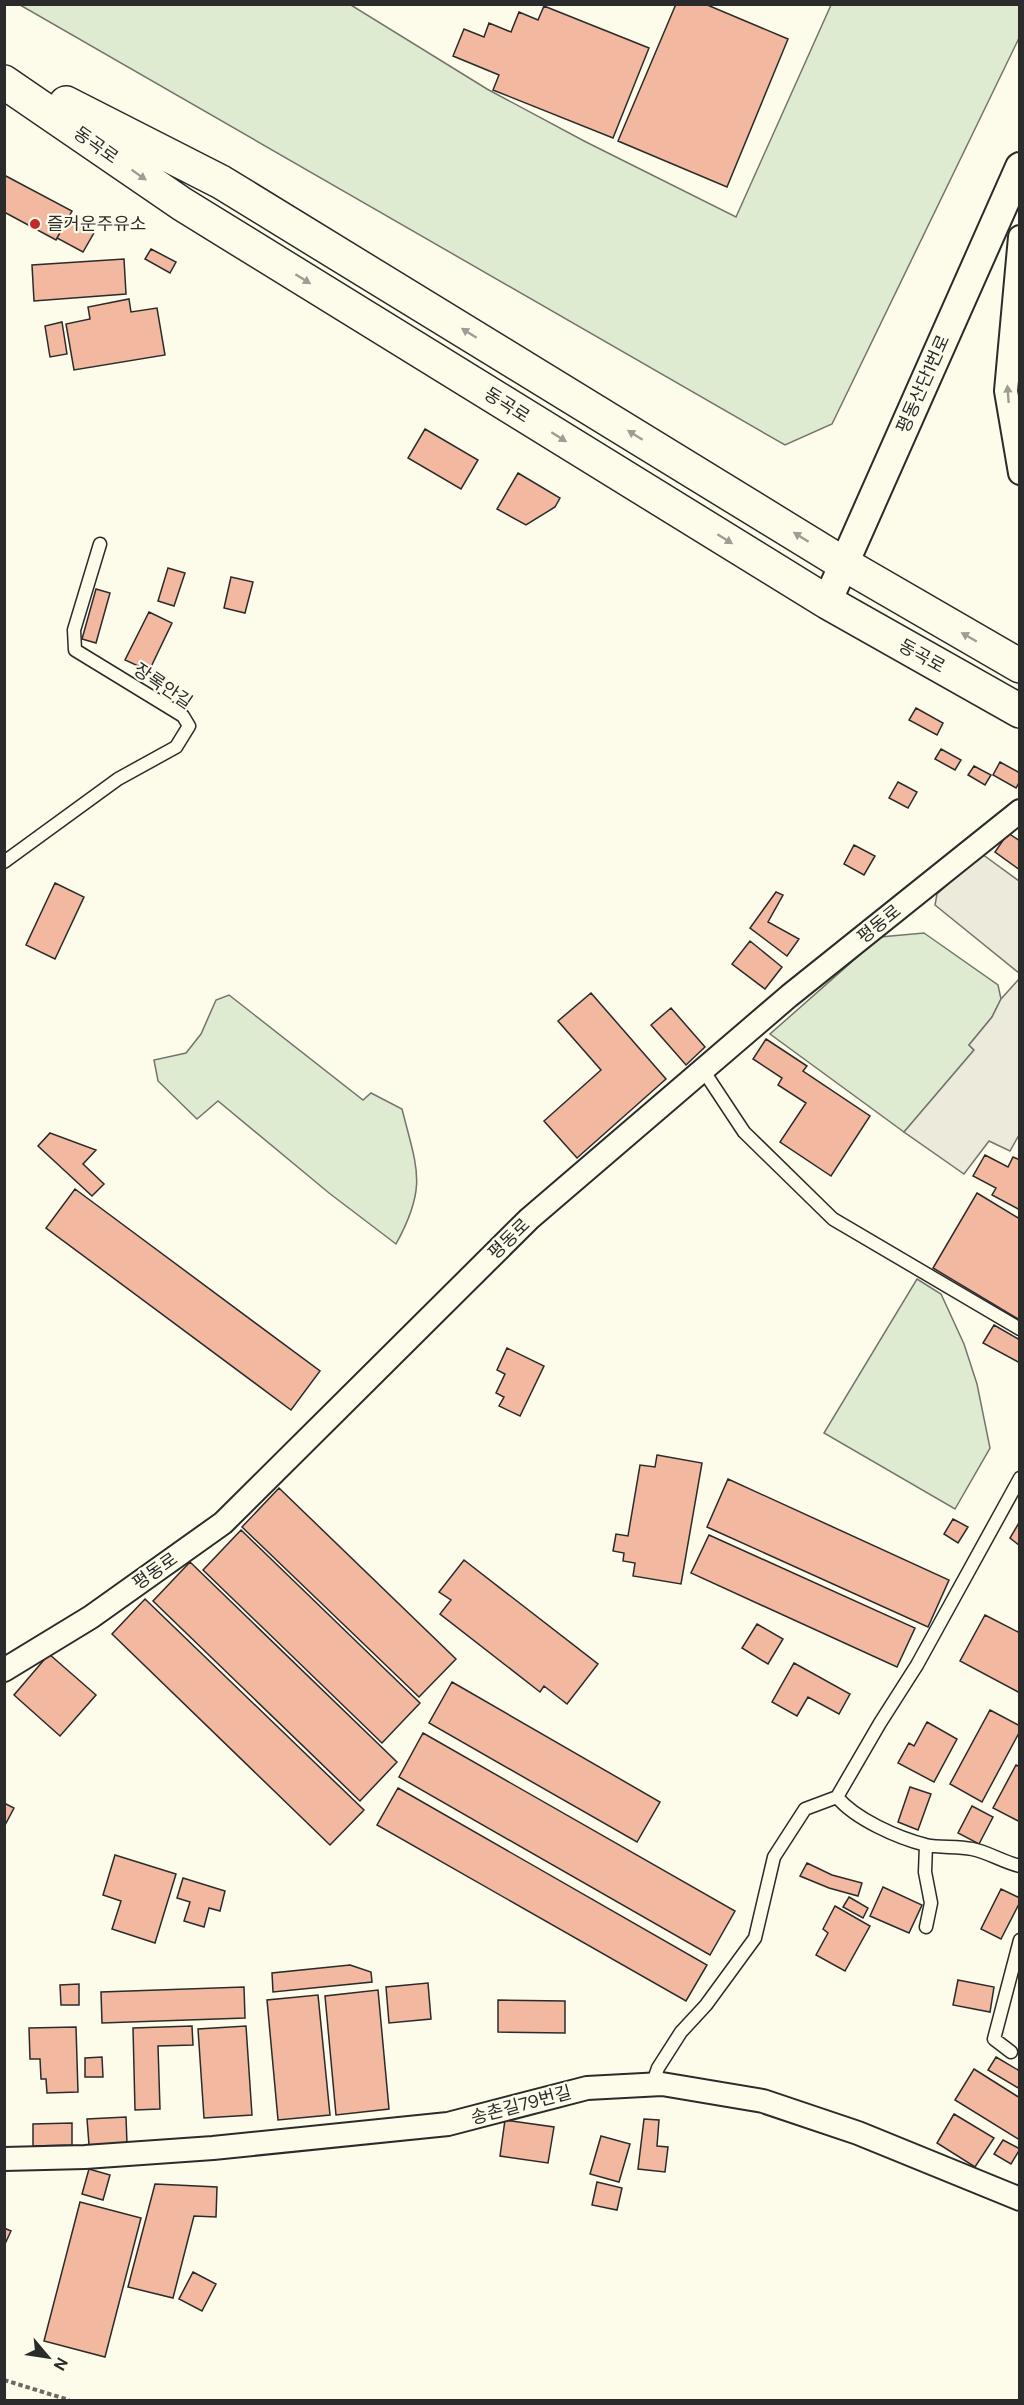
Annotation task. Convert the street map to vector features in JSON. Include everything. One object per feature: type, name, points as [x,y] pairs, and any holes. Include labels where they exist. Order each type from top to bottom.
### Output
[{"type":"main road","name":"동곡로","points":[[4,72],[221,182],[844,564],[1020,666]]},
{"type":"main road","name":"동곡로","points":[[4,81],[182,204],[827,602],[1020,711]]},
{"type":"street","name":"평동산단1번로","points":[[827,602],[1020,166]]},
{"type":"street","points":[[1020,237],[1006,391],[1020,473]]},
{"type":"street","name":"평동로","points":[[4,1670],[91,1617],[223,1523],[530,1219],[789,996],[1020,811]]},
{"type":"street","name":"송촌길79번길","points":[[4,2159],[85,2157],[213,2148],[448,2124],[588,2088],[662,2084],[763,2101],[858,2133],[1020,2199]]},
{"type":"lane","name":"장록안길","points":[[4,862],[118,779],[176,747],[189,726],[183,716],[75,650],[74,630],[100,544]]},
{"type":"lane","points":[[703,1070],[744,1132],[833,1219],[1020,1329]]},
{"type":"lane","points":[[651,2085],[658,2068],[681,2032],[706,2005],[755,1938],[774,1857],[805,1809],[837,1797],[917,1665],[1020,1478]]},
{"type":"lane","points":[[837,1797],[847,1808],[885,1830],[926,1845],[973,1849],[1003,1862],[1020,1866]]},
{"type":"lane","points":[[926,1845],[925,1872],[931,1903],[926,1927]]},
{"type":"lane","points":[[1011,2052],[994,2040],[1020,1940]]},
{"type":"path","points":[[4,2380],[69,2400]]},
{"type":"green space","points":[[20,5],[351,5],[487,89],[586,142],[736,217],[831,5],[1019,5],[1020,36],[832,424],[785,445]]},
{"type":"green space","points":[[924,933],[998,985],[1001,999],[992,1017],[969,1045],[974,1050],[904,1132],[770,1034],[880,937]]},
{"type":"green space","points":[[229,995],[363,1100],[371,1093],[402,1109],[417,1177],[413,1207],[396,1244],[329,1193],[218,1101],[197,1119],[158,1081],[154,1060],[186,1053],[201,1034],[216,1000]]},
{"type":"green space","points":[[917,1279],[941,1294],[964,1344],[977,1384],[990,1448],[955,1509],[824,1433]]},
{"type":"shaded area","points":[[982,854],[1019,881],[1019,973],[935,905],[937,894]]},
{"type":"shaded area","points":[[1019,979],[1019,1135],[1010,1151],[989,1141],[964,1174],[904,1132],[974,1050],[969,1045],[992,1017],[1001,999]]},
{"type":"building","points":[[676,4],[705,4],[788,39],[727,187],[618,141]]},
{"type":"building","points":[[544,6],[649,48],[613,138],[493,90],[499,75],[453,56],[464,29],[484,37],[489,23],[511,32],[519,12],[538,20]]},
{"type":"building","points":[[4,175],[72,211],[56,240],[4,212]]},
{"type":"building","points":[[69,217],[95,231],[83,252],[57,238]]},
{"type":"building","points":[[151,249],[176,262],[170,273],[145,259]]},
{"type":"building","points":[[124,259],[126,294],[34,301],[32,265]]},
{"type":"building","points":[[129,299],[131,312],[157,308],[165,355],[74,370],[66,324],[90,319],[88,307]]},
{"type":"building","points":[[62,322],[67,354],[50,357],[45,326]]},
{"type":"building","points":[[425,429],[478,460],[461,489],[408,458]]},
{"type":"building","points":[[518,473],[560,498],[555,507],[526,525],[497,509]]},
{"type":"building","points":[[168,568],[185,573],[174,606],[158,601]]},
{"type":"building","points":[[231,577],[253,582],[245,613],[224,608]]},
{"type":"building","points":[[96,589],[110,593],[96,643],[82,639]]},
{"type":"building","points":[[149,612],[172,623],[149,671],[125,660]]},
{"type":"building","points":[[916,708],[943,723],[937,735],[909,720]]},
{"type":"building","points":[[941,749],[961,760],[955,770],[935,759]]},
{"type":"building","points":[[1000,762],[1020,773],[1020,781],[1016,788],[993,775]]},
{"type":"building","points":[[974,766],[991,775],[985,785],[968,775]]},
{"type":"building","points":[[898,782],[917,792],[908,808],[889,798]]},
{"type":"building","points":[[1008,833],[1020,841],[1020,870],[995,852]]},
{"type":"building","points":[[854,845],[875,856],[864,875],[844,864]]},
{"type":"building","points":[[55,883],[84,897],[55,959],[26,945]]},
{"type":"building","points":[[776,892],[783,895],[768,922],[799,939],[787,956],[750,928]]},
{"type":"building","points":[[750,941],[782,967],[765,989],[732,964]]},
{"type":"building","points":[[591,993],[666,1079],[577,1158],[544,1121],[601,1070],[558,1021]]},
{"type":"building","points":[[671,1008],[705,1047],[686,1065],[651,1025]]},
{"type":"building","points":[[766,1039],[807,1066],[803,1071],[870,1116],[831,1176],[780,1142],[806,1103],[778,1085],[782,1078],[753,1059]]},
{"type":"building","points":[[50,1133],[96,1150],[83,1164],[104,1184],[92,1196],[38,1146]]},
{"type":"building","points":[[985,1155],[1008,1167],[1013,1157],[1020,1160],[1020,1210],[992,1195],[996,1188],[973,1176]]},
{"type":"building","points":[[75,1189],[320,1371],[291,1410],[46,1228]]},
{"type":"building","points":[[977,1193],[1020,1219],[1020,1320],[933,1268]]},
{"type":"building","points":[[994,1325],[1020,1340],[1020,1363],[983,1343]]},
{"type":"building","points":[[507,1348],[544,1366],[520,1416],[499,1406],[504,1397],[496,1393],[505,1374],[497,1370]]},
{"type":"building","points":[[657,1455],[702,1463],[681,1584],[633,1576],[635,1563],[623,1561],[624,1553],[613,1551],[616,1534],[628,1536],[640,1465],[655,1467]]},
{"type":"building","points":[[728,1479],[949,1580],[928,1627],[707,1527]]},
{"type":"building","points":[[279,1488],[456,1659],[419,1697],[242,1527]]},
{"type":"building","points":[[953,1519],[968,1527],[958,1543],[944,1534]]},
{"type":"building","points":[[1020,1521],[1020,1546],[1010,1538]]},
{"type":"building","points":[[241,1530],[420,1703],[382,1743],[203,1570]]},
{"type":"building","points":[[709,1535],[915,1628],[897,1667],[691,1573]]},
{"type":"building","points":[[464,1560],[598,1664],[567,1704],[544,1686],[540,1692],[440,1614],[451,1600],[439,1592]]},
{"type":"building","points":[[190,1562],[397,1762],[360,1801],[153,1601]]},
{"type":"building","points":[[145,1599],[364,1810],[330,1845],[112,1634]]},
{"type":"building","points":[[985,1615],[1020,1633],[1020,1693],[960,1661]]},
{"type":"building","points":[[757,1624],[783,1639],[768,1664],[742,1648]]},
{"type":"building","points":[[49,1654],[96,1695],[60,1736],[14,1695]]},
{"type":"building","points":[[794,1663],[850,1694],[839,1714],[808,1697],[797,1716],[772,1702]]},
{"type":"building","points":[[452,1682],[660,1802],[637,1842],[429,1723]]},
{"type":"building","points":[[990,1710],[1020,1726],[1020,1731],[982,1802],[950,1784]]},
{"type":"building","points":[[927,1722],[957,1739],[934,1782],[898,1763],[909,1743],[914,1746]]},
{"type":"building","points":[[423,1733],[735,1911],[710,1955],[399,1777]]},
{"type":"building","points":[[1016,1765],[1020,1767],[1020,1822],[993,1808]]},
{"type":"building","points":[[910,1787],[931,1794],[918,1830],[898,1822]]},
{"type":"building","points":[[398,1788],[707,1965],[686,2001],[377,1825]]},
{"type":"building","points":[[4,1803],[14,1808],[4,1827]]},
{"type":"building","points":[[972,1806],[993,1817],[979,1844],[958,1833]]},
{"type":"building","points":[[115,1855],[176,1874],[155,1943],[112,1929],[121,1901],[103,1895]]},
{"type":"building","points":[[807,1863],[832,1875],[862,1883],[858,1896],[829,1888],[800,1876]]},
{"type":"building","points":[[183,1878],[225,1891],[220,1911],[209,1908],[204,1927],[184,1921],[190,1902],[177,1898]]},
{"type":"building","points":[[883,1887],[922,1905],[909,1933],[870,1916]]},
{"type":"building","points":[[1001,1889],[1020,1898],[1020,1902],[1001,1939],[981,1929]]},
{"type":"building","points":[[849,1897],[868,1908],[863,1918],[843,1907]]},
{"type":"building","points":[[835,1906],[870,1926],[845,1971],[816,1955],[828,1933],[823,1929]]},
{"type":"building","points":[[350,1965],[371,1972],[372,1982],[273,1992],[272,1973]]},
{"type":"building","points":[[958,1980],[994,1987],[990,2012],[953,2005]]},
{"type":"building","points":[[428,1983],[431,2019],[389,2023],[386,1987]]},
{"type":"building","points":[[79,1984],[79,2005],[61,2005],[60,1985]]},
{"type":"building","points":[[244,1987],[245,2018],[102,2023],[101,1992]]},
{"type":"building","points":[[378,1990],[389,2109],[336,2115],[325,1996]]},
{"type":"building","points":[[318,1995],[330,2115],[278,2120],[267,2000]]},
{"type":"building","points":[[498,2000],[565,2001],[565,2033],[498,2032]]},
{"type":"building","points":[[192,2026],[193,2045],[158,2046],[160,2109],[135,2110],[133,2028]]},
{"type":"building","points":[[246,2026],[252,2115],[204,2118],[198,2029]]},
{"type":"building","points":[[76,2027],[78,2092],[47,2093],[46,2079],[41,2079],[40,2059],[30,2059],[29,2028]]},
{"type":"building","points":[[102,2057],[103,2077],[85,2077],[85,2058]]},
{"type":"building","points":[[996,2057],[1018,2070],[1020,2067],[1020,2089],[988,2070]]},
{"type":"building","points":[[974,2069],[1020,2098],[1020,2140],[955,2100]]},
{"type":"building","points":[[954,2114],[994,2138],[975,2167],[937,2143]]},
{"type":"building","points":[[126,2117],[127,2144],[89,2145],[87,2119]]},
{"type":"building","points":[[644,2119],[659,2120],[657,2146],[668,2147],[665,2172],[638,2169]]},
{"type":"building","points":[[505,2120],[554,2127],[548,2163],[500,2156]]},
{"type":"building","points":[[72,2123],[72,2145],[33,2146],[33,2124]]},
{"type":"building","points":[[601,2136],[630,2144],[619,2182],[590,2174]]},
{"type":"building","points":[[1003,2140],[1020,2149],[1011,2164],[994,2154]]},
{"type":"building","points":[[89,2169],[110,2175],[103,2200],[82,2194]]},
{"type":"building","points":[[597,2182],[622,2188],[617,2210],[592,2205]]},
{"type":"building","points":[[155,2184],[217,2187],[216,2217],[194,2216],[173,2298],[128,2287]]},
{"type":"building","points":[[80,2202],[141,2218],[105,2357],[44,2341]]},
{"type":"building","points":[[4,2228],[11,2231],[4,2246]]},
{"type":"building","points":[[193,2272],[216,2284],[202,2311],[179,2299]]},
{"type":"place","name":"즐거운주유소","points":[[35,224]]}]
